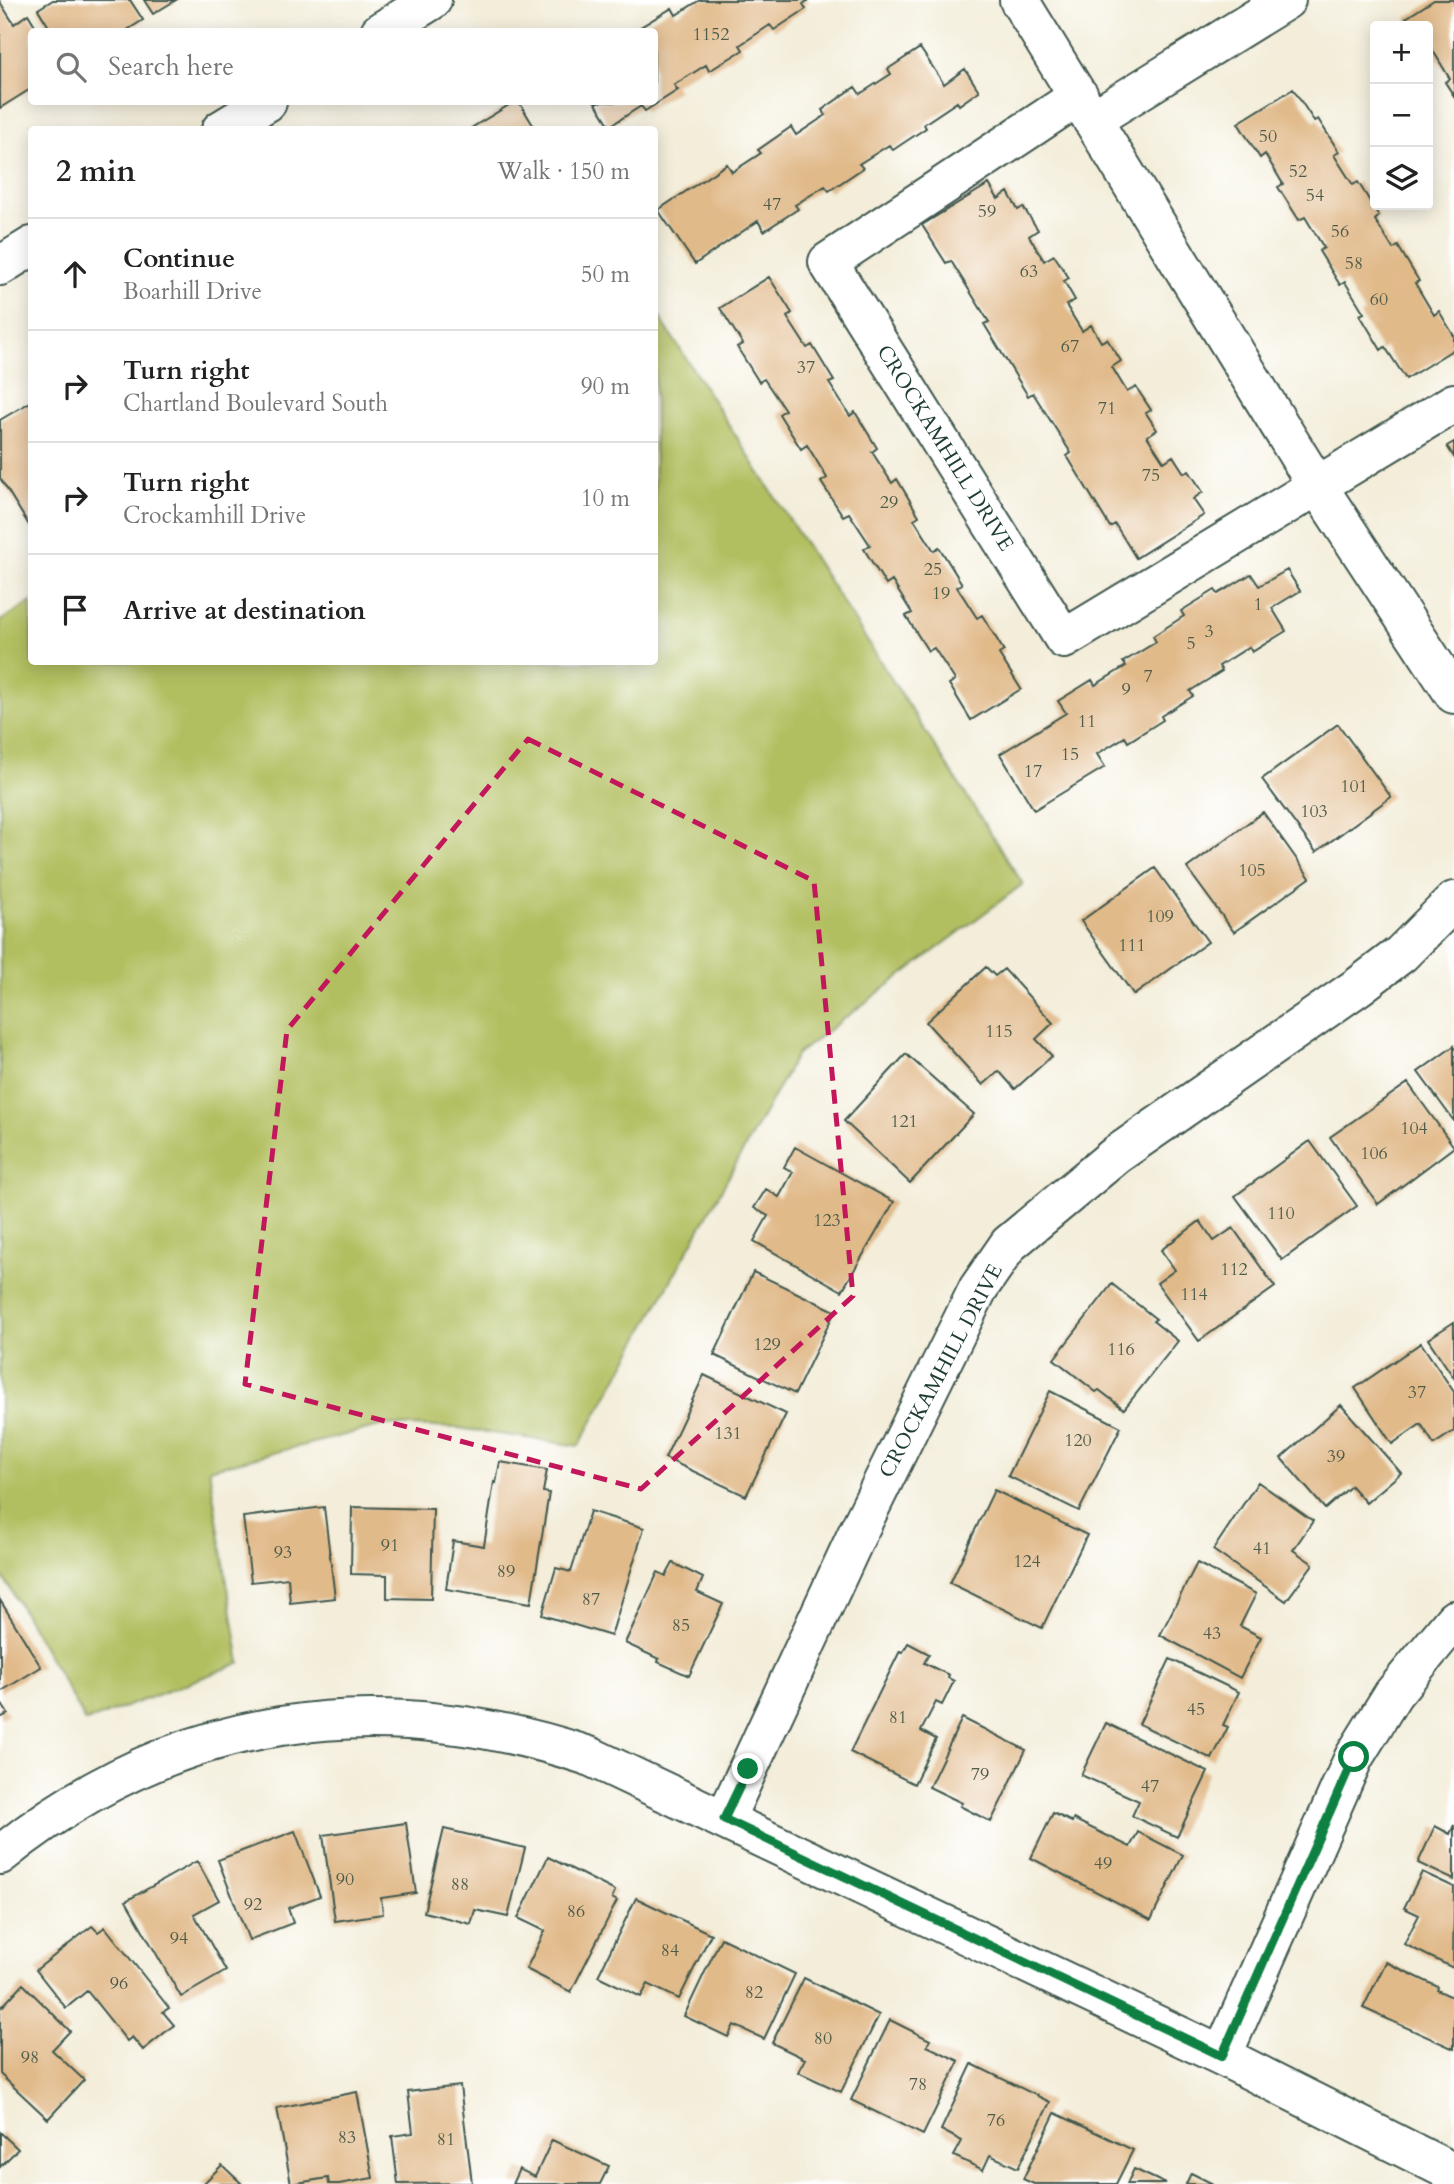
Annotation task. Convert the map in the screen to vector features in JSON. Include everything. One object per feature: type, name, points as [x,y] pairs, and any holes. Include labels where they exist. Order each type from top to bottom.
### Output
[{"type":"street","points":[[386,28],[432,0]]},
{"type":"street","points":[[1019,0],[1318,487],[1454,694]]},
{"type":"street","name":"CROCKAMHILL DRIVE","points":[[1286,0],[1086,108],[828,262],[1064,639],[1454,403]]},
{"type":"street","points":[[228,126],[262,105]]},
{"type":"street","points":[[0,266],[28,248]]},
{"type":"street","name":"CROCKAMHILL DRIVE","points":[[724,1819],[869,1510],[978,1289],[1009,1244],[1116,1155],[1401,954],[1454,901]]},
{"type":"street","points":[[1222,2056],[1354,1757],[1393,1695],[1454,1620]]},
{"type":"street","points":[[0,1855],[63,1809],[96,1789],[146,1764],[202,1743],[306,1721],[364,1718],[432,1721],[493,1730],[543,1741],[589,1756],[1222,2056],[1454,2174]]},
{"type":"highlighted area","points":[[528,739],[814,881],[853,1296],[641,1489],[245,1384],[287,1030]]},
{"type":"green space","points":[[658,315],[1023,884],[797,1054],[579,1446],[458,1428],[384,1425],[209,1469],[240,1663],[86,1722],[0,1571],[0,621],[28,604],[28,665],[658,665]]},
{"type":"building","points":[[53,0],[130,0],[143,20],[130,28],[50,28],[38,9]]},
{"type":"building","points":[[144,0],[176,0],[153,14]]},
{"type":"building","points":[[700,0],[809,0],[803,4],[806,9],[774,30],[770,25],[740,45],[743,50],[709,71],[706,65],[674,85],[678,90],[658,103],[658,28],[639,28],[672,8],[676,15]]},
{"type":"building","points":[[1434,0],[1454,0],[1454,96],[1445,82],[1450,79],[1433,51],[1433,21],[1408,21],[1406,18]]},
{"type":"building","points":[[0,2],[14,24],[28,14],[37,28],[28,28],[28,90],[0,108]]},
{"type":"building","points":[[920,48],[944,84],[965,69],[979,91],[924,124],[926,128],[893,150],[889,145],[859,164],[863,168],[829,191],[825,186],[795,205],[798,209],[764,231],[758,221],[695,264],[658,210],[727,164],[732,172],[761,153],[758,150],[791,127],[796,135],[826,115],[822,110],[855,87],[860,94],[891,74],[888,69]]},
{"type":"building","points":[[1293,89],[1314,121],[1318,119],[1339,152],[1334,155],[1353,185],[1358,182],[1370,201],[1370,210],[1375,210],[1379,216],[1375,220],[1393,249],[1398,246],[1419,281],[1415,283],[1434,315],[1439,311],[1454,336],[1454,349],[1406,379],[1385,347],[1381,350],[1360,315],[1364,313],[1345,282],[1340,285],[1319,251],[1324,248],[1305,217],[1299,220],[1278,187],[1283,184],[1265,154],[1260,158],[1238,123]]},
{"type":"building","points":[[509,105],[521,105],[534,126],[475,126]]},
{"type":"building","points":[[597,105],[654,105],[645,111],[641,106],[610,126]]},
{"type":"building","points":[[989,184],[998,199],[1008,192],[1018,210],[1023,207],[1038,230],[1029,236],[1044,261],[1054,255],[1069,278],[1064,281],[1075,300],[1066,305],[1082,331],[1091,325],[1101,342],[1107,339],[1121,361],[1112,367],[1127,392],[1136,387],[1151,410],[1146,413],[1157,430],[1147,436],[1164,462],[1173,456],[1184,473],[1189,471],[1203,492],[1193,499],[1204,515],[1136,558],[1115,524],[1110,527],[1067,456],[1071,453],[1033,393],[1028,396],[984,324],[989,322],[951,261],[946,263],[922,225]]},
{"type":"building","points":[[769,277],[792,313],[787,317],[807,348],[812,345],[834,381],[829,383],[850,416],[855,412],[877,448],[872,452],[892,483],[897,479],[919,516],[914,519],[934,551],[939,547],[962,584],[957,587],[977,618],[982,615],[1004,651],[999,654],[1021,689],[971,720],[949,684],[955,680],[934,648],[928,651],[906,616],[912,613],[892,581],[886,585],[864,549],[870,545],[849,513],[843,516],[821,482],[827,478],[807,445],[801,449],[779,414],[785,410],[764,379],[759,382],[737,347],[743,344],[720,308]]},
{"type":"building","points":[[28,403],[28,524],[0,478],[0,420]]},
{"type":"building","points":[[1454,442],[1454,457],[1447,446]]},
{"type":"building","points":[[1287,570],[1300,591],[1272,608],[1286,631],[1252,652],[1249,647],[1219,666],[1222,671],[1190,691],[1193,696],[1161,716],[1163,720],[1128,742],[1125,737],[1097,754],[1105,767],[1034,810],[1000,754],[1066,713],[1058,701],[1092,680],[1095,685],[1126,666],[1123,662],[1156,642],[1153,636],[1184,616],[1181,611],[1215,590],[1218,594],[1251,574],[1259,586]]},
{"type":"building","points":[[1338,724],[1391,797],[1316,852],[1262,779]]},
{"type":"building","points":[[1263,812],[1310,878],[1234,932],[1187,868]]},
{"type":"building","points":[[1155,868],[1208,942],[1134,995],[1081,921]]},
{"type":"building","points":[[986,967],[995,976],[1004,969],[1053,1023],[1036,1039],[1052,1056],[1015,1089],[999,1071],[983,1085],[926,1022]]},
{"type":"building","points":[[1454,1046],[1454,1121],[1418,1072]]},
{"type":"building","points":[[906,1054],[974,1114],[910,1183],[844,1121]]},
{"type":"building","points":[[1408,1083],[1454,1147],[1378,1204],[1330,1137]]},
{"type":"building","points":[[1310,1141],[1357,1206],[1282,1260],[1235,1196]]},
{"type":"building","points":[[795,1147],[894,1202],[842,1291],[754,1241],[768,1216],[754,1208],[766,1189],[779,1197],[793,1172],[784,1167]]},
{"type":"building","points":[[1200,1221],[1214,1241],[1233,1228],[1275,1287],[1199,1341],[1157,1283],[1175,1270],[1161,1250]]},
{"type":"building","points":[[753,1272],[835,1311],[795,1394],[714,1355]]},
{"type":"building","points":[[1112,1284],[1156,1319],[1153,1321],[1178,1341],[1124,1409],[1099,1390],[1096,1392],[1054,1359]]},
{"type":"building","points":[[1454,1322],[1454,1378],[1428,1339]]},
{"type":"building","points":[[1421,1343],[1454,1392],[1454,1431],[1434,1444],[1421,1424],[1392,1444],[1355,1388]]},
{"type":"building","points":[[704,1375],[786,1414],[746,1496],[665,1458]]},
{"type":"building","points":[[1050,1391],[1121,1427],[1079,1511],[1008,1476]]},
{"type":"building","points":[[1341,1405],[1401,1473],[1366,1503],[1351,1486],[1325,1509],[1281,1458]]},
{"type":"building","points":[[500,1462],[547,1470],[543,1492],[549,1493],[531,1603],[446,1589],[453,1541],[484,1546],[494,1482],[496,1483]]},
{"type":"building","points":[[1258,1482],[1313,1521],[1293,1550],[1313,1564],[1286,1601],[1213,1550]]},
{"type":"building","points":[[994,1490],[1087,1535],[1042,1628],[950,1583]]},
{"type":"building","points":[[324,1507],[335,1598],[290,1603],[288,1578],[251,1582],[243,1517]]},
{"type":"building","points":[[352,1507],[433,1509],[431,1599],[387,1598],[387,1575],[351,1574]]},
{"type":"building","points":[[590,1511],[644,1528],[611,1636],[542,1615],[556,1568],[571,1572]]},
{"type":"building","points":[[673,1563],[703,1578],[697,1592],[723,1604],[689,1676],[625,1643],[658,1572],[666,1576]]},
{"type":"building","points":[[1197,1563],[1256,1594],[1240,1626],[1261,1637],[1240,1678],[1160,1635]]},
{"type":"building","points":[[0,1600],[41,1667],[0,1692]]},
{"type":"building","points":[[908,1643],[929,1654],[924,1663],[949,1675],[948,1678],[954,1681],[942,1705],[936,1702],[921,1731],[936,1739],[914,1784],[850,1752],[900,1651],[903,1652]]},
{"type":"building","points":[[1170,1659],[1239,1692],[1223,1725],[1228,1727],[1212,1759],[1139,1724]]},
{"type":"building","points":[[0,1701],[8,1714],[0,1718]]},
{"type":"building","points":[[962,1718],[1026,1750],[991,1822],[960,1806],[962,1803],[929,1787]]},
{"type":"building","points":[[1106,1723],[1208,1772],[1177,1837],[1132,1816],[1139,1801],[1081,1775]]},
{"type":"building","points":[[1053,1813],[1072,1822],[1073,1819],[1130,1847],[1138,1832],[1183,1855],[1151,1920],[1031,1858]]},
{"type":"building","points":[[406,1823],[416,1893],[381,1898],[383,1914],[335,1921],[323,1835]]},
{"type":"building","points":[[1454,1825],[1454,1880],[1418,1863],[1435,1826],[1450,1834]]},
{"type":"building","points":[[444,1829],[525,1848],[508,1917],[475,1910],[471,1924],[424,1912]]},
{"type":"building","points":[[295,1831],[320,1896],[288,1908],[293,1923],[249,1940],[218,1860]]},
{"type":"building","points":[[548,1857],[615,1891],[612,1898],[617,1901],[571,1992],[526,1969],[545,1931],[518,1918]]},
{"type":"building","points":[[197,1861],[219,1900],[194,1914],[226,1971],[181,1997],[126,1901]]},
{"type":"building","points":[[1422,1872],[1454,1887],[1453,1968],[1404,1944],[1419,1915],[1404,1908]]},
{"type":"building","points":[[636,1898],[711,1934],[679,1999],[648,1984],[641,1997],[598,1976]]},
{"type":"building","points":[[92,1926],[98,1932],[105,1927],[169,2008],[163,2012],[174,2025],[143,2050],[132,2037],[127,2041],[87,1991],[66,2008],[36,1970]]},
{"type":"building","points":[[721,1938],[795,1974],[764,2039],[734,2025],[728,2037],[684,2016]]},
{"type":"building","points":[[1386,1962],[1438,1987],[1437,1990],[1454,1998],[1454,2049],[1363,2008]]},
{"type":"building","points":[[804,1978],[879,2015],[841,2092],[798,2072],[805,2059],[772,2043]]},
{"type":"building","points":[[23,1984],[70,2031],[52,2050],[84,2080],[48,2119],[0,2074],[0,2009]]},
{"type":"building","points":[[890,2020],[930,2040],[927,2046],[959,2061],[923,2135],[851,2100]]},
{"type":"building","points":[[972,2064],[1050,2102],[1018,2168],[990,2155],[983,2170],[954,2156],[962,2141],[941,2130]]},
{"type":"building","points":[[460,2086],[472,2183],[398,2184],[392,2136],[413,2133],[408,2092]]},
{"type":"building","points":[[357,2092],[373,2178],[339,2184],[329,2184],[328,2178],[291,2184],[277,2108]]},
{"type":"building","points":[[1055,2113],[1133,2150],[1116,2184],[1034,2184],[1023,2179]]},
{"type":"building","points":[[0,2132],[18,2149],[0,2167]]},
{"type":"building","points":[[552,2140],[609,2166],[600,2184],[512,2184],[519,2169],[535,2177]]},
{"type":"building","points":[[222,2165],[242,2184],[203,2184]]},
{"type":"building","points":[[1134,2169],[1166,2184],[1127,2184]]},
{"type":"building","points":[[1191,2173],[1213,2184],[1186,2184]]},
{"type":"route","points":[[748,1769],[724,1819],[1222,2056],[1354,1757]]}]
